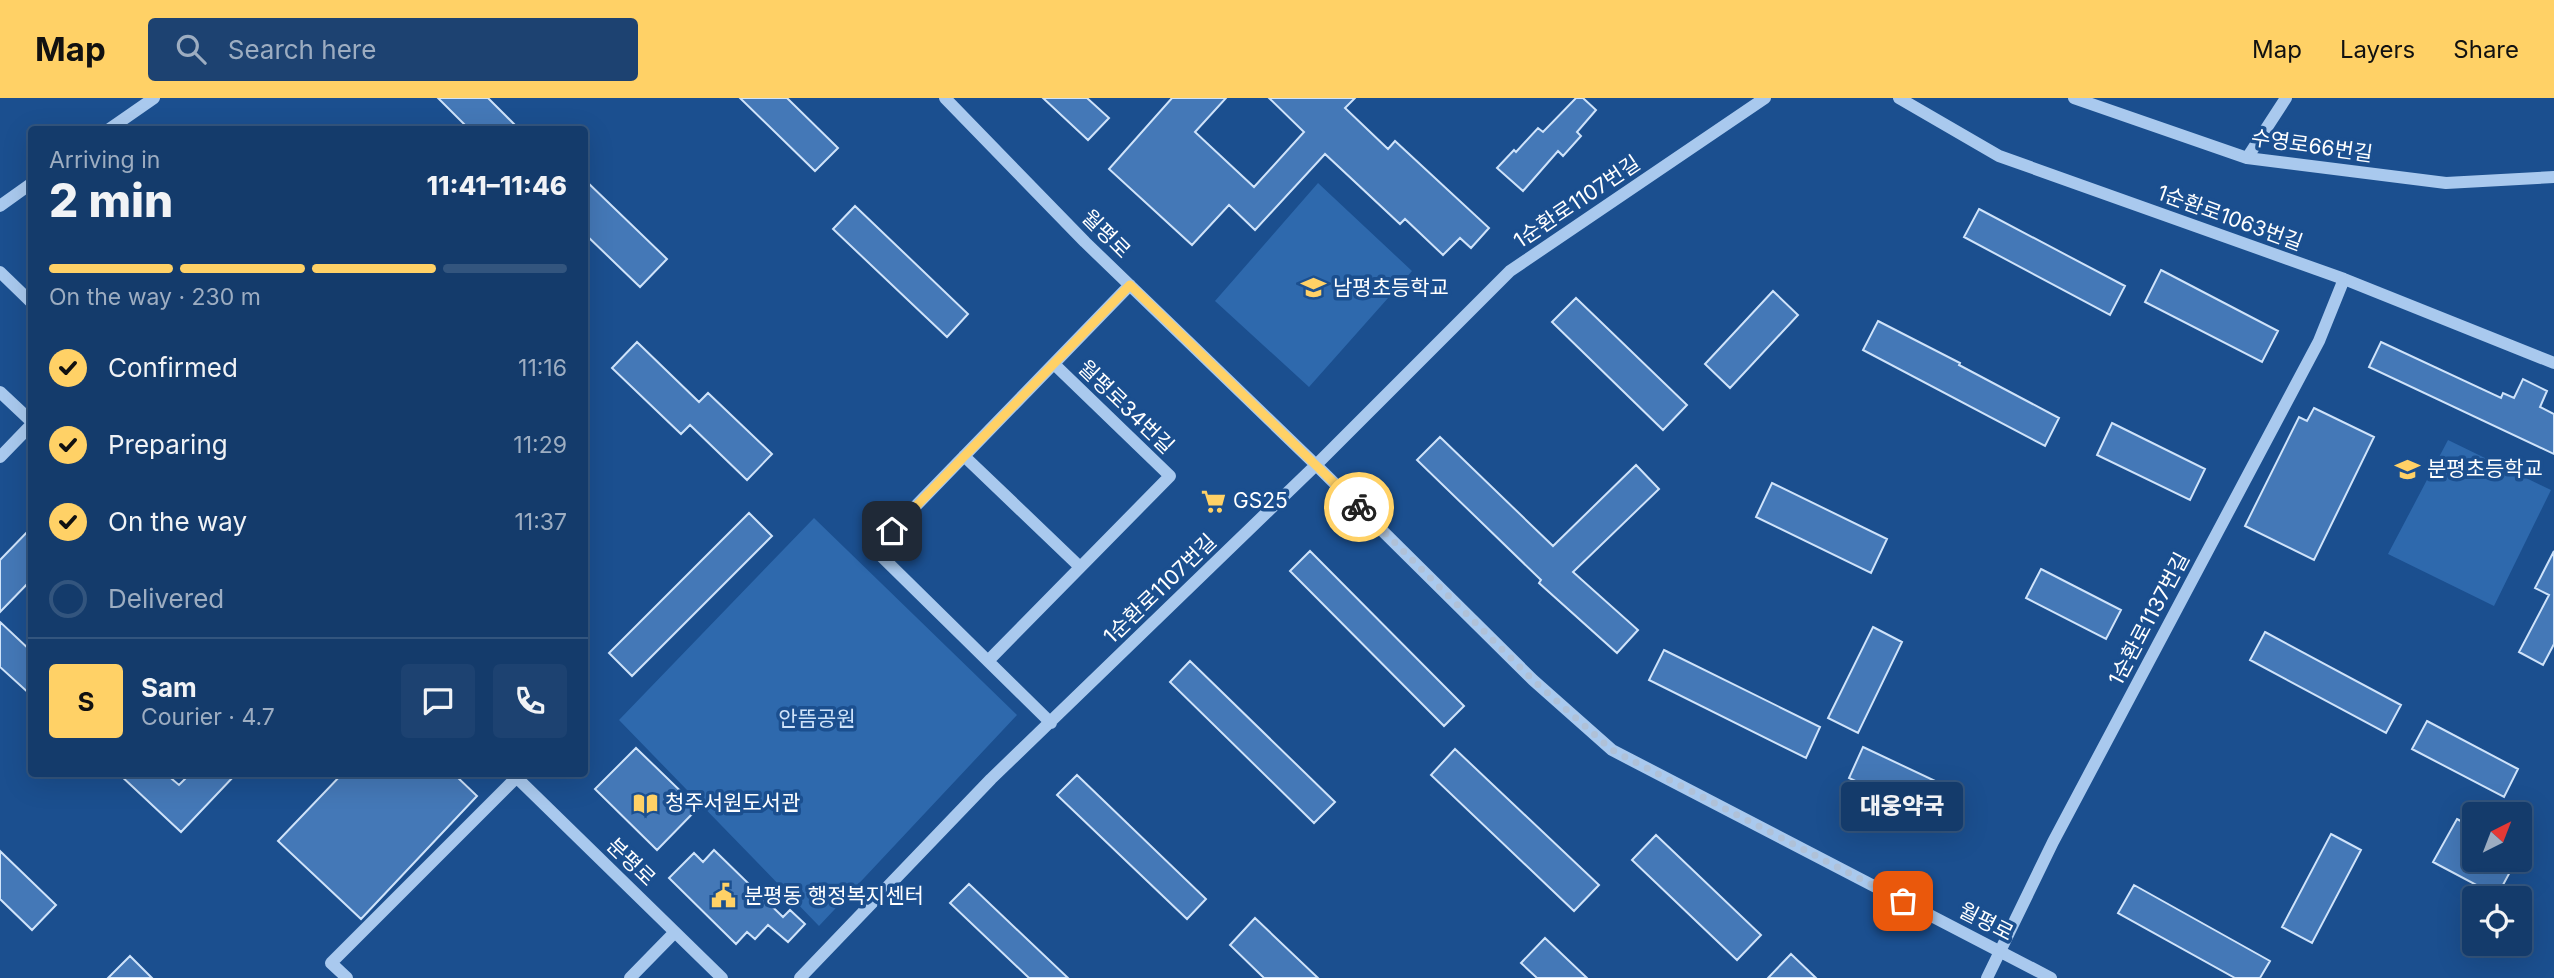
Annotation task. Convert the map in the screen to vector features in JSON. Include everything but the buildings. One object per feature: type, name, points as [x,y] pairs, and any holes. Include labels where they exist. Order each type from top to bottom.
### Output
[{"type":"street","points":[[112,126],[135,103],[154,98]]},
{"type":"street","name":"월평로","points":[[945,98],[1130,285],[1533,680],[1612,750],[2051,978]]},
{"type":"street","name":"1순환로1107번길","points":[[800,978],[991,779],[1316,465],[1510,271],[1765,98]]},
{"type":"street","name":"1순환로1063번길","points":[[1899,98],[1999,156],[2344,279],[2554,363]]},
{"type":"street","name":"수영로66번길","points":[[2074,98],[2247,158],[2445,183],[2554,177]]},
{"type":"street","points":[[2247,158],[2286,98]]},
{"type":"street","points":[[0,206],[28,186]]},
{"type":"street","points":[[0,272],[28,299]]},
{"type":"street","name":"1순환로1137번길","points":[[1987,978],[2053,842],[2319,341],[2344,279]]},
{"type":"street","name":"월평로34번길","points":[[1051,723],[874,549],[1130,285]]},
{"type":"street","name":"월평로34번길","points":[[988,661],[1170,476],[1054,364]]},
{"type":"street","points":[[0,392],[28,419]]},
{"type":"street","points":[[0,457],[28,427]]},
{"type":"street","points":[[964,456],[1080,567]]},
{"type":"street","points":[[347,978],[331,963],[513,777]]},
{"type":"street","name":"분평로","points":[[517,777],[722,978]]},
{"type":"street","points":[[630,978],[676,932]]},
{"type":"green space","points":[[1318,183],[1412,271],[1309,387],[1215,301]]},
{"type":"green space","points":[[2448,440],[2551,490],[2494,606],[2388,554]]},
{"type":"green space","name":"안뜸공원","points":[[814,518],[1017,715],[819,926],[619,720]]},
{"type":"way so far","points":[[1359,507],[1533,680],[1612,750],[1903,901]]},
{"type":"place","name":"남평초등학교","points":[[1313,288]]},
{"type":"place","name":"분평초등학교","points":[[2407,469]]},
{"type":"place","name":"GS25","points":[[1213,501]]},
{"type":"place","name":"청주서원도서관","points":[[645,803]]},
{"type":"place","name":"분평동 행정복지센터","points":[[724,896]]},
{"type":"place","name":"대웅약국","points":[[1903,901]]},
{"type":"route","points":[[892,531],[1130,285],[1359,507]]}]
